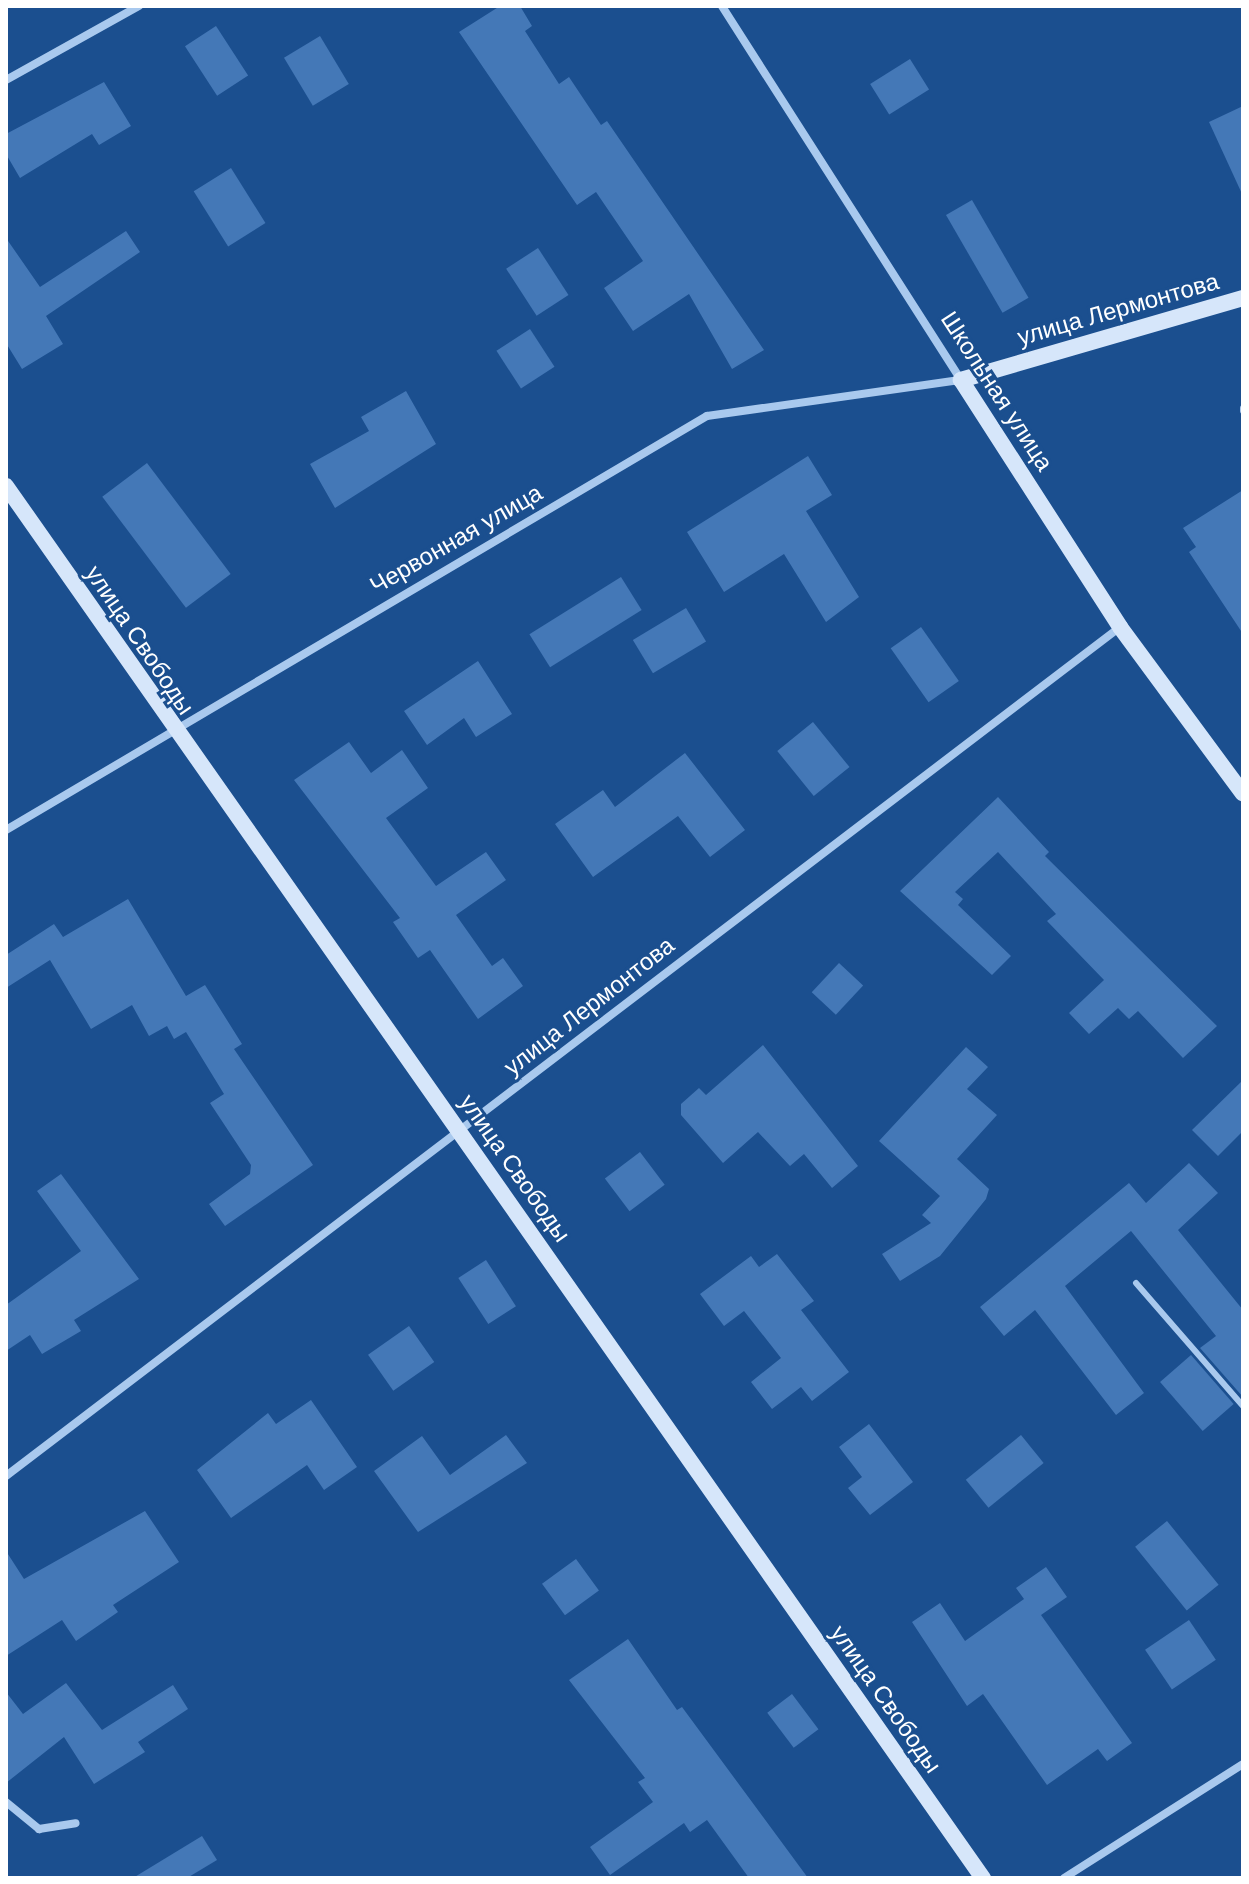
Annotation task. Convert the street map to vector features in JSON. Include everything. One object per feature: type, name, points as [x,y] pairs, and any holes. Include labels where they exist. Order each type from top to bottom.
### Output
[{"type":"street","points":[[6,80],[139,6]]},
{"type":"street","name":"Школьная улица","points":[[722,6],[1120,627],[1243,794]]},
{"type":"street","name":"улица Лермонтова","points":[[961,380],[1243,298]]},
{"type":"street","name":"Червонная улица","points":[[6,830],[171,728],[707,416],[961,380]]},
{"type":"street","name":"улица Свободы","points":[[6,486],[171,728],[462,1134],[983,1878]]},
{"type":"street","name":"улица Лермонтова","points":[[6,1476],[462,1134],[1120,627]]},
{"type":"street","points":[[1064,1878],[1243,1764]]},
{"type":"street","points":[[6,1802],[39,1829],[76,1823]]},
{"type":"lane","points":[[1136,1283],[1243,1406]]},
{"type":"building","points":[[500,6],[520,6],[532,26],[525,31],[559,84],[569,77],[601,125],[607,121],[764,350],[732,369],[689,294],[633,331],[604,288],[643,261],[596,192],[577,205],[459,32]]},
{"type":"building","points":[[216,26],[248,75],[217,96],[185,46]]},
{"type":"building","points":[[320,36],[349,84],[313,106],[284,58]]},
{"type":"building","points":[[910,59],[929,90],[889,114],[870,84]]},
{"type":"building","points":[[104,82],[131,126],[99,145],[92,134],[20,178],[6,154],[6,134]]},
{"type":"building","points":[[1243,106],[1243,196],[1209,122]]},
{"type":"building","points":[[231,168],[265,223],[228,246],[194,191]]},
{"type":"building","points":[[972,200],[1028,298],[1003,313],[946,215]]},
{"type":"building","points":[[126,231],[140,252],[46,316],[63,344],[22,369],[6,343],[6,238],[40,287]]},
{"type":"building","points":[[538,248],[568,295],[537,316],[506,269]]},
{"type":"building","points":[[530,329],[555,367],[521,389],[496,351]]},
{"type":"building","points":[[406,391],[436,444],[335,508],[310,464],[369,431],[361,417]]},
{"type":"building","points":[[808,456],[832,495],[806,511],[859,597],[826,622],[784,554],[724,592],[687,532]]},
{"type":"building","points":[[147,463],[231,574],[186,608],[102,497]]},
{"type":"building","points":[[1243,490],[1243,634],[1189,552],[1196,547],[1183,528]]},
{"type":"building","points":[[621,577],[642,610],[550,667],[529,634]]},
{"type":"building","points":[[686,608],[706,641],[653,673],[633,640]]},
{"type":"building","points":[[921,627],[959,681],[929,702],[891,648]]},
{"type":"building","points":[[478,661],[512,714],[476,737],[464,718],[427,745],[404,711]]},
{"type":"building","points":[[813,722],[850,767],[814,796],[777,751]]},
{"type":"building","points":[[349,742],[371,773],[402,750],[428,788],[386,818],[436,886],[486,852],[506,880],[456,915],[492,966],[503,958],[523,986],[478,1019],[430,950],[418,958],[393,922],[400,918],[294,780]]},
{"type":"building","points":[[685,753],[745,830],[710,857],[678,816],[593,877],[555,824],[603,790],[615,807]]},
{"type":"building","points":[[998,797],[1049,852],[1045,856],[1217,1026],[1183,1058],[1138,1011],[1129,1019],[1118,1008],[1089,1034],[1069,1013],[1104,980],[1047,921],[1056,914],[998,852],[955,892],[963,899],[958,905],[1011,956],[992,975],[900,891]]},
{"type":"building","points":[[128,899],[186,996],[205,985],[242,1044],[234,1049],[313,1165],[225,1226],[209,1204],[250,1174],[251,1165],[210,1103],[224,1094],[186,1032],[174,1039],[167,1026],[149,1036],[132,1005],[91,1029],[50,960],[6,988],[6,955],[54,924],[63,937]]},
{"type":"building","points":[[839,963],[863,986],[836,1015],[812,992]]},
{"type":"building","points":[[763,1045],[858,1166],[832,1188],[804,1154],[790,1166],[758,1132],[723,1163],[681,1115],[681,1104],[699,1088],[706,1095]]},
{"type":"building","points":[[966,1047],[988,1067],[967,1089],[997,1115],[957,1159],[989,1189],[986,1199],[940,1256],[900,1281],[882,1254],[931,1223],[922,1215],[940,1196],[879,1141]]},
{"type":"building","points":[[1243,1080],[1243,1131],[1218,1156],[1192,1130]]},
{"type":"building","points":[[640,1152],[665,1185],[630,1211],[605,1178]]},
{"type":"building","points":[[1189,1163],[1218,1193],[1178,1230],[1243,1310],[1243,1397],[1200,1348],[1216,1336],[1131,1231],[1065,1286],[1144,1393],[1116,1415],[1035,1310],[1004,1336],[980,1307],[1129,1183],[1146,1203]]},
{"type":"building","points":[[61,1174],[139,1279],[74,1320],[81,1331],[42,1354],[30,1335],[6,1351],[6,1305],[81,1251],[37,1191]]},
{"type":"building","points":[[777,1254],[814,1301],[801,1310],[849,1372],[812,1401],[801,1387],[772,1409],[751,1382],[781,1358],[744,1311],[724,1326],[700,1294],[751,1256],[759,1267]]},
{"type":"building","points":[[486,1260],[516,1306],[488,1324],[458,1278]]},
{"type":"building","points":[[409,1326],[434,1362],[393,1391],[368,1355]]},
{"type":"building","points":[[1191,1355],[1234,1404],[1203,1431],[1160,1382]]},
{"type":"building","points":[[311,1400],[357,1467],[324,1490],[307,1465],[231,1518],[197,1470],[268,1413],[276,1424]]},
{"type":"building","points":[[869,1424],[913,1482],[870,1515],[848,1488],[862,1477],[839,1447]]},
{"type":"building","points":[[506,1435],[527,1463],[418,1532],[374,1471],[422,1436],[450,1475]]},
{"type":"building","points":[[1021,1435],[1044,1463],[988,1508],[966,1480]]},
{"type":"building","points":[[145,1511],[179,1562],[113,1605],[118,1612],[76,1641],[62,1620],[6,1656],[6,1551],[24,1579]]},
{"type":"building","points":[[1167,1521],[1219,1585],[1187,1611],[1135,1547]]},
{"type":"building","points":[[576,1559],[599,1591],[565,1615],[542,1584]]},
{"type":"building","points":[[1046,1567],[1067,1597],[1041,1615],[1132,1743],[1107,1761],[1098,1749],[1047,1785],[983,1694],[967,1706],[912,1622],[940,1603],[965,1641],[1024,1599],[1016,1588]]},
{"type":"building","points":[[1189,1620],[1216,1660],[1172,1689],[1145,1650]]},
{"type":"building","points":[[628,1639],[677,1710],[682,1707],[808,1878],[749,1878],[707,1820],[690,1832],[684,1823],[610,1875],[590,1847],[653,1802],[638,1782],[645,1778],[569,1680]]},
{"type":"building","points":[[66,1683],[102,1730],[173,1685],[188,1709],[138,1742],[145,1752],[94,1784],[64,1737],[6,1783],[6,1692],[23,1714]]},
{"type":"building","points":[[792,1694],[818,1729],[794,1748],[767,1713]]},
{"type":"building","points":[[202,1836],[217,1860],[187,1878],[133,1878]]}]
